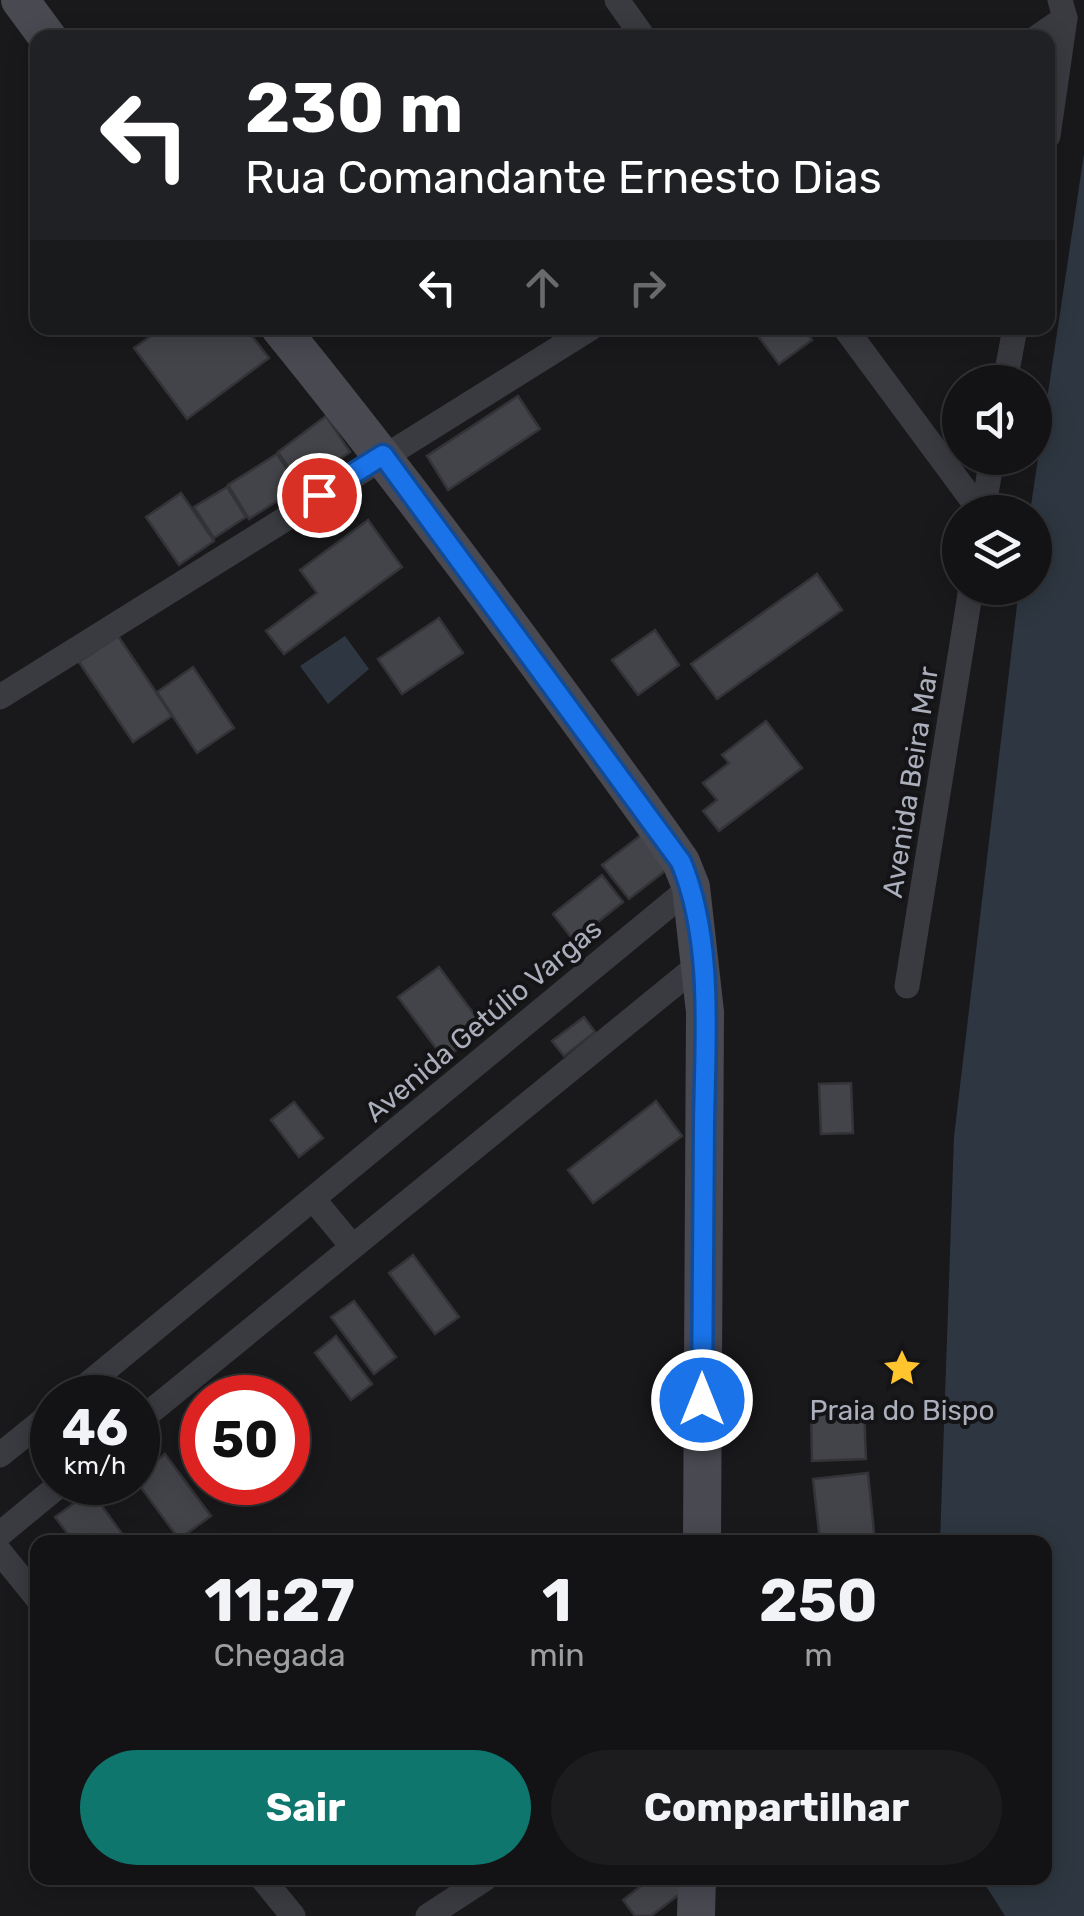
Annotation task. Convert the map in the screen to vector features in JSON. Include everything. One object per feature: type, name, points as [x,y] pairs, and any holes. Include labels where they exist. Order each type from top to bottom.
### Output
[{"type":"main road","points":[[20,0],[42,30]]},
{"type":"main road","points":[[286,335],[383,455],[664,836],[691,886],[705,1012],[702,1535]]},
{"type":"main road","points":[[696,1916],[698,1885]]},
{"type":"street","points":[[617,0],[638,30]]},
{"type":"street","points":[[1043,30],[1063,9]]},
{"type":"street","points":[[1055,77],[1063,9]]},
{"type":"street","points":[[0,697],[580,335]]},
{"type":"street","points":[[851,335],[969,495]]},
{"type":"street","points":[[1009,365],[1014,335]]},
{"type":"street","name":"Avenida Beira Mar","points":[[907,986],[968,605]]},
{"type":"street","name":"Avenida Getúlio Vargas","points":[[99,1375],[691,886]]},
{"type":"street","points":[[160,1404],[702,962]]},
{"type":"street","points":[[314,1200],[352,1246]]},
{"type":"street","points":[[0,1456],[30,1431]]},
{"type":"street","points":[[0,1534],[35,1505]]},
{"type":"street","points":[[0,1552],[30,1588]]},
{"type":"street","points":[[268,1885],[292,1916]]},
{"type":"street","points":[[428,1916],[475,1885]]},
{"type":"shaded area","points":[[1084,154],[1084,1916],[1005,1916],[985,1885],[1052,1885],[1052,1535],[940,1535],[954,1137],[1017,605],[1052,605],[1052,495],[1033,495],[1036,475],[1052,475],[1052,366]]},
{"type":"shaded area","points":[[345,636],[369,669],[328,704],[300,666]]},
{"type":"building","points":[[152,335],[251,335],[269,358],[187,419],[134,348]]},
{"type":"building","points":[[757,335],[808,335],[812,340],[779,364]]},
{"type":"building","points":[[518,396],[540,429],[448,490],[427,456]]},
{"type":"building","points":[[326,416],[350,452],[301,486],[278,452]]},
{"type":"building","points":[[277,454],[299,487],[249,519],[228,485]]},
{"type":"building","points":[[227,487],[246,517],[214,538],[194,507]]},
{"type":"building","points":[[181,493],[214,541],[179,565],[146,517]]},
{"type":"building","points":[[368,520],[402,567],[284,654],[266,631],[317,593],[300,570]]},
{"type":"building","points":[[817,574],[842,610],[717,699],[691,664]]},
{"type":"building","points":[[439,618],[463,653],[402,694],[378,659]]},
{"type":"building","points":[[655,630],[679,665],[638,695],[612,660]]},
{"type":"building","points":[[118,636],[172,716],[133,742],[79,662]]},
{"type":"building","points":[[193,667],[234,728],[197,753],[157,692]]},
{"type":"building","points":[[766,721],[802,768],[719,831],[703,811],[717,800],[703,783],[729,763],[722,755]]},
{"type":"building","points":[[653,826],[679,860],[629,899],[602,865]]},
{"type":"building","points":[[602,875],[623,902],[574,941],[553,914]]},
{"type":"building","points":[[439,967],[485,1029],[444,1059],[398,997]]},
{"type":"building","points":[[584,1017],[595,1032],[564,1056],[552,1041]]},
{"type":"building","points":[[851,1083],[853,1133],[821,1134],[819,1084]]},
{"type":"building","points":[[656,1101],[682,1136],[593,1203],[568,1170]]},
{"type":"building","points":[[294,1102],[323,1138],[299,1157],[271,1120]]},
{"type":"building","points":[[413,1255],[459,1317],[435,1334],[389,1273]]},
{"type":"building","points":[[354,1301],[396,1357],[374,1374],[331,1317]]},
{"type":"building","points":[[336,1336],[372,1384],[351,1400],[315,1353]]},
{"type":"building","points":[[864,1410],[866,1459],[812,1461],[811,1412]]},
{"type":"building","points":[[165,1454],[180,1474],[180,1505],[203,1505],[211,1516],[185,1535],[176,1535],[154,1505],[160,1505],[160,1458]]},
{"type":"building","points":[[868,1473],[874,1535],[819,1535],[813,1479]]},
{"type":"building","points":[[72,1505],[101,1505],[123,1535],[69,1535],[55,1517]]},
{"type":"building","points":[[642,1885],[690,1886],[651,1916],[635,1916],[623,1900]]},
{"type":"place","name":"Praia do Bispo","points":[[902,1368]]},
{"type":"route","points":[[319,495],[383,455],[518,634],[681,862],[691,886],[697,922],[705,1012],[702,1400]]}]
